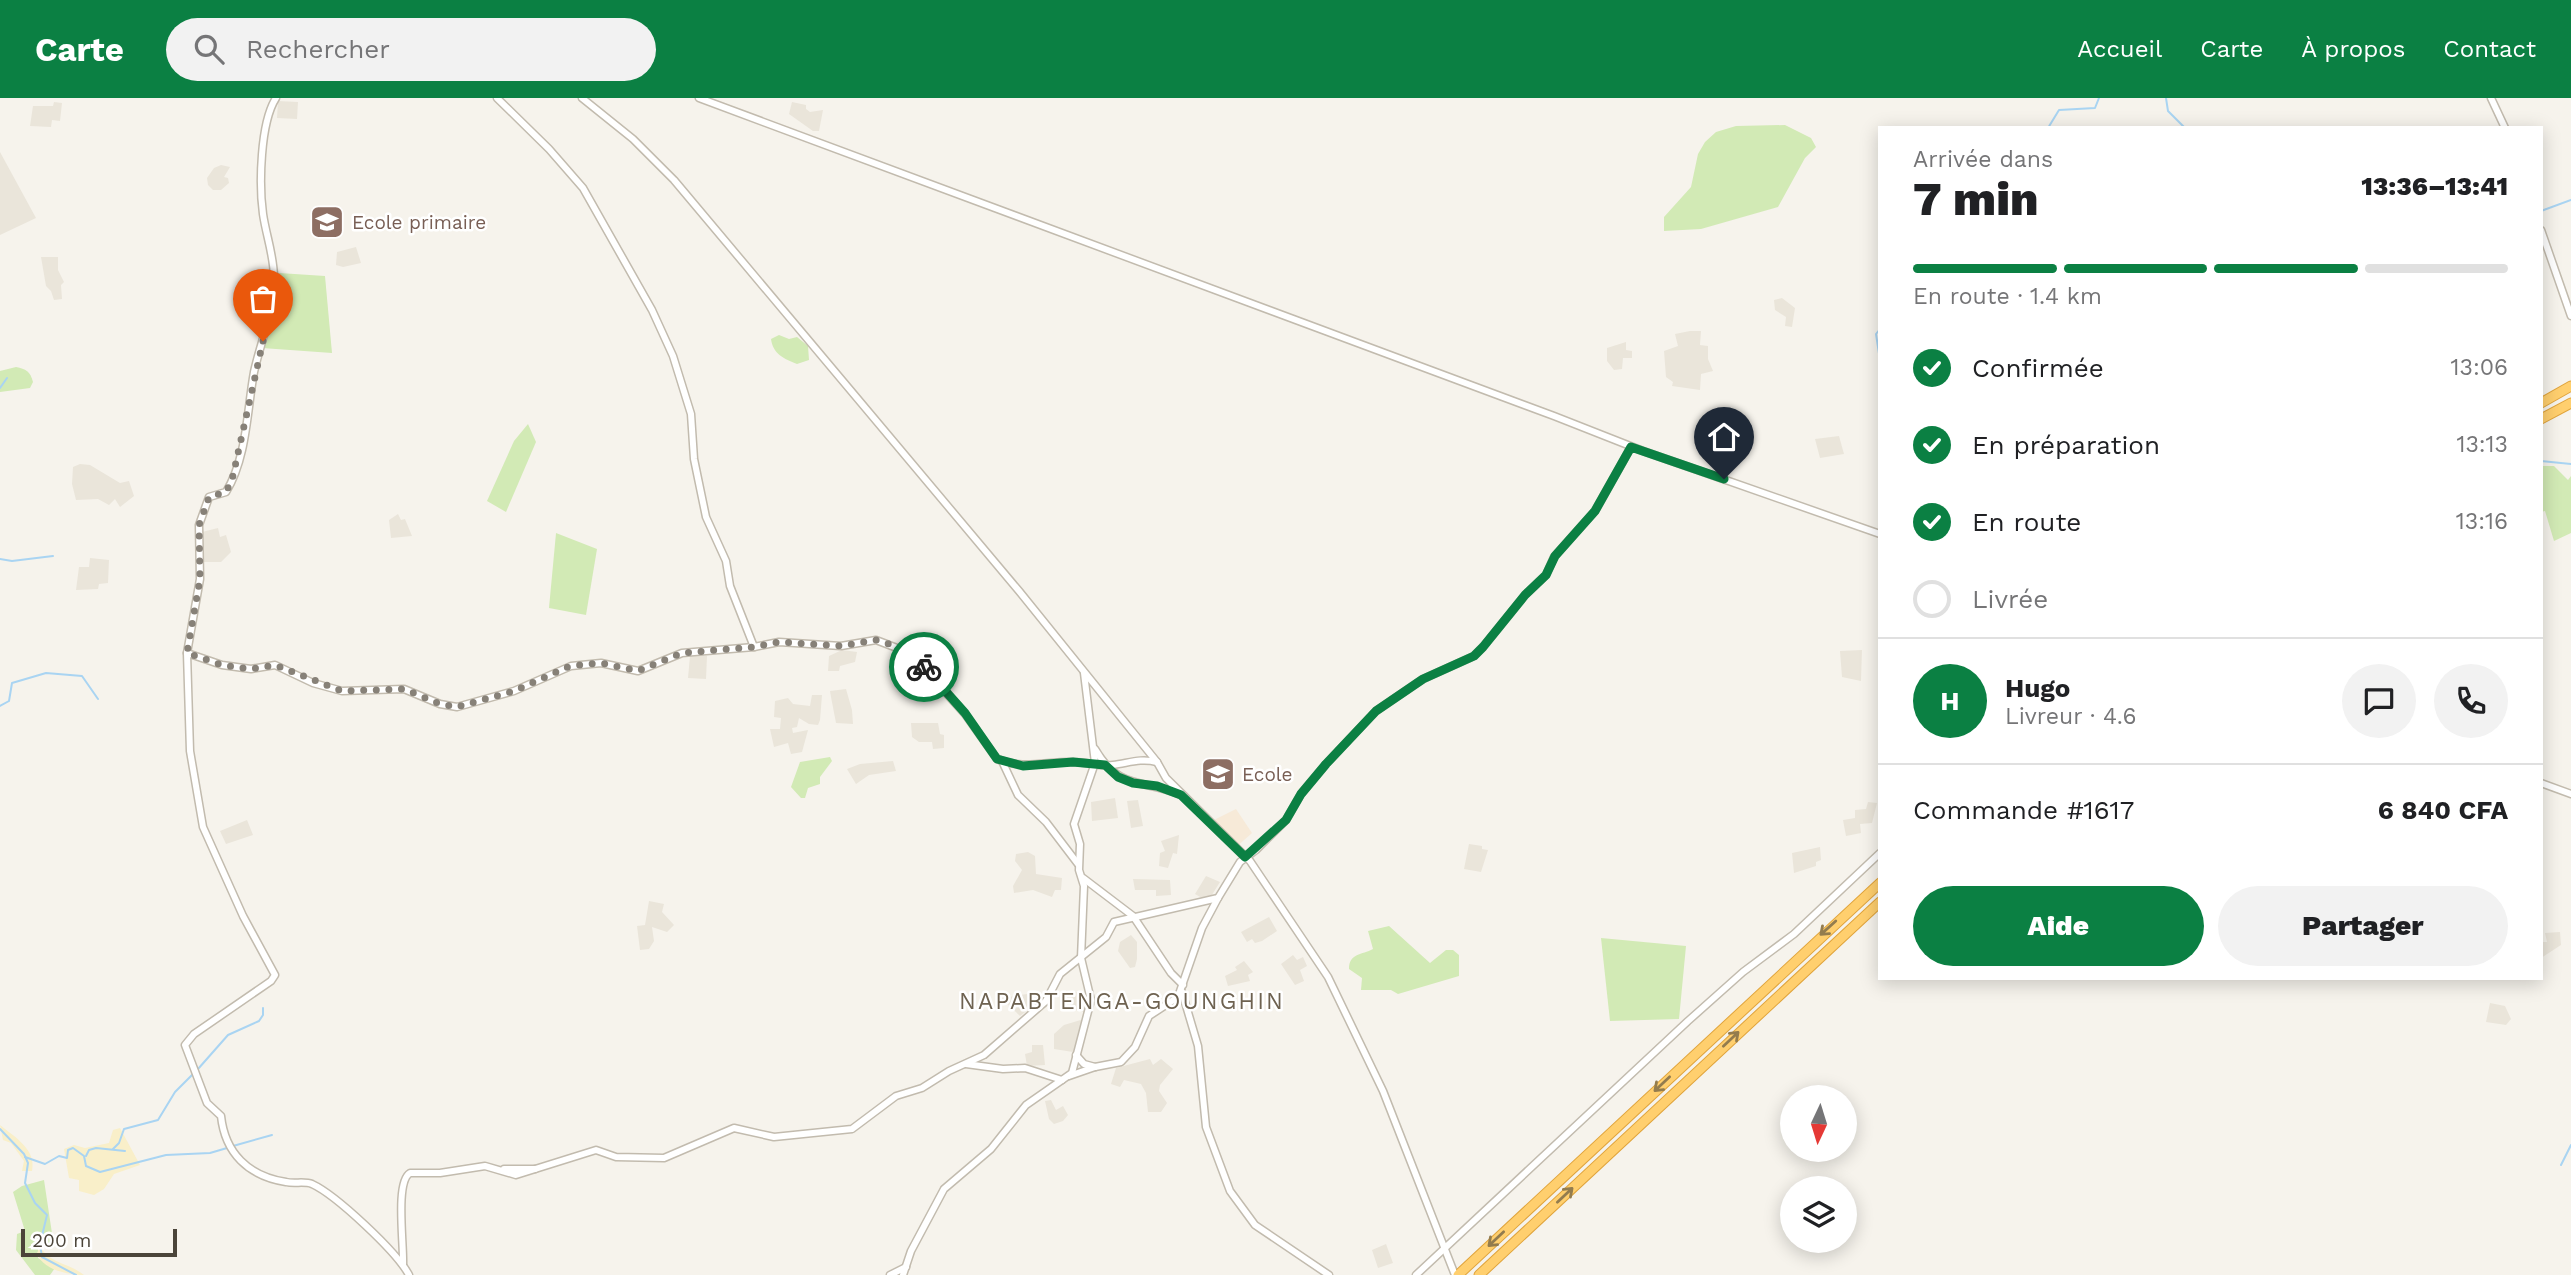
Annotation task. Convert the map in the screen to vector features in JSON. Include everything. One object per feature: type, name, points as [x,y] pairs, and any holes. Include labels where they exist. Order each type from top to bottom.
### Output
[{"type":"highway","points":[[2543,402],[2571,386]]},
{"type":"highway","points":[[2543,418],[2571,403]]},
{"type":"highway","points":[[1456,1275],[1878,885]]},
{"type":"highway","points":[[1479,1275],[1878,904]]},
{"type":"street","points":[[276,98],[267,118],[261,179],[262,212],[274,275],[270,317],[254,372],[232,480],[226,492],[209,497],[199,525],[200,579],[187,653],[190,751],[201,820],[243,916],[275,975],[271,981],[194,1034],[185,1045],[207,1103],[221,1116],[223,1136],[243,1163],[266,1178],[311,1183],[364,1223],[409,1275]]},
{"type":"street","points":[[497,98],[549,149],[583,188],[652,310],[673,356],[691,414],[694,459],[706,517],[726,561],[730,586],[754,647]]},
{"type":"street","points":[[582,98],[633,139],[674,180],[1084,671],[1157,762],[1166,778],[1245,857],[1277,899],[1328,977],[1383,1091],[1456,1275]]},
{"type":"street","points":[[699,98],[1631,447],[1878,533]]},
{"type":"street","points":[[2491,98],[2504,126]]},
{"type":"street","points":[[2543,236],[2571,316]]},
{"type":"street","points":[[903,1275],[944,1189],[991,1149],[1026,1105],[1069,1076],[1096,1066],[1117,1064],[1126,1059],[1139,1040],[1149,1016],[1182,988],[1202,928],[1217,898],[1245,857],[1286,820],[1301,794],[1376,711],[1423,679],[1474,656],[1483,647],[1525,595],[1546,575],[1555,556],[1595,511],[1631,447]]},
{"type":"street","points":[[187,653],[222,665],[251,669],[275,665],[342,691],[404,689],[440,704],[457,707],[514,691],[570,666],[601,663],[638,671],[682,653],[754,647],[779,642],[841,646],[876,640],[902,648],[956,702],[997,759],[1023,766],[1073,762],[1105,765],[1141,759],[1157,762]]},
{"type":"street","points":[[1078,864],[1080,844],[1075,816],[1084,799],[1095,765],[1084,671]]},
{"type":"street","points":[[1094,747],[1105,765],[1125,780],[1181,795]]},
{"type":"street","points":[[1002,761],[1018,795],[1046,822],[1078,864],[1082,878],[1081,958],[1091,1000],[1069,1076]]},
{"type":"street","points":[[2543,784],[2571,794]]},
{"type":"street","points":[[1416,1275],[1688,1021],[1743,972],[1794,934],[1878,855]]},
{"type":"street","points":[[1082,878],[1133,916],[1182,988],[1198,1046],[1206,1127],[1230,1191],[1255,1224],[1329,1275]]},
{"type":"street","points":[[403,1265],[404,1219],[400,1200],[406,1175],[485,1166],[516,1175],[596,1150],[616,1157],[664,1158],[734,1128],[774,1137],[846,1131],[870,1118],[896,1096],[922,1088],[984,1055],[1046,1001],[1060,974],[1106,937],[1114,922],[1217,898]]},
{"type":"street","points":[[1076,1053],[1084,1064],[1096,1066]]},
{"type":"street","points":[[964,1064],[1003,1069],[1025,1068],[1062,1080]]},
{"type":"street","points":[[890,1275],[905,1267]]},
{"type":"shaded area","points":[[278,101],[298,102],[297,119],[277,118]]},
{"type":"shaded area","points":[[54,102],[62,103],[60,121],[52,120],[51,127],[30,126],[33,106],[53,106]]},
{"type":"shaded area","points":[[792,102],[806,105],[810,112],[823,110],[819,131],[813,131],[789,114]]},
{"type":"shaded area","points":[[0,152],[36,218],[0,235]]},
{"type":"shaded area","points":[[221,165],[230,167],[224,177],[228,178],[229,183],[221,190],[213,190],[208,185],[207,178],[214,168]]},
{"type":"shaded area","points":[[356,247],[361,263],[343,267],[336,265],[337,252]]},
{"type":"shaded area","points":[[41,257],[58,257],[58,270],[64,282],[61,285],[62,299],[54,300],[46,286]]},
{"type":"shaded area","points":[[1782,298],[1795,308],[1792,327],[1785,326],[1786,317],[1775,310],[1774,300]]},
{"type":"shaded area","points":[[1701,331],[1700,345],[1708,346],[1708,359],[1713,371],[1701,374],[1700,390],[1672,386],[1673,382],[1666,377],[1664,351],[1678,346],[1675,334]]},
{"type":"shaded area","points":[[1626,342],[1626,350],[1632,351],[1632,358],[1623,358],[1622,369],[1614,370],[1607,361],[1607,348]]},
{"type":"shaded area","points":[[1720,413],[1722,438],[1702,442],[1699,419]]},
{"type":"shaded area","points":[[1839,436],[1844,454],[1820,458],[1815,439]]},
{"type":"shaded area","points":[[80,464],[90,465],[120,483],[129,481],[134,496],[120,507],[115,499],[109,505],[98,499],[76,500],[72,484],[73,467]]},
{"type":"shaded area","points":[[398,514],[401,520],[405,519],[412,536],[391,538],[389,520]]},
{"type":"shaded area","points":[[218,528],[220,537],[226,535],[231,552],[221,562],[202,562],[202,532]]},
{"type":"shaded area","points":[[90,558],[109,560],[108,583],[99,584],[98,589],[76,590],[79,567],[89,567]]},
{"type":"shaded area","points":[[842,650],[857,652],[855,662],[840,666],[839,671],[828,671],[829,656]]},
{"type":"shaded area","points":[[1862,650],[1861,681],[1842,677],[1840,651]]},
{"type":"shaded area","points":[[690,656],[707,656],[706,679],[688,678]]},
{"type":"shaded area","points":[[846,689],[853,724],[836,723],[830,691]]},
{"type":"shaded area","points":[[812,695],[822,695],[818,725],[809,724],[799,718],[797,727],[792,728],[793,733],[808,730],[802,752],[791,754],[788,743],[774,747],[770,729],[780,729],[781,718],[774,717],[775,701],[788,698],[793,704],[810,706]]},
{"type":"shaded area","points":[[911,723],[938,723],[940,734],[944,735],[944,748],[933,749],[932,742],[919,742],[912,737]]},
{"type":"shaded area","points":[[893,761],[896,771],[869,775],[856,784],[847,769],[860,764]]},
{"type":"shaded area","points":[[1115,798],[1118,818],[1092,821],[1091,802]]},
{"type":"shaded area","points":[[1138,800],[1143,826],[1131,828],[1127,801]]},
{"type":"shaded area","points":[[1868,802],[1877,803],[1872,823],[1860,824],[1861,833],[1846,836],[1843,820],[1855,818],[1855,810],[1866,809]]},
{"type":"shaded area","points":[[1236,809],[1252,833],[1235,848],[1210,822]]},
{"type":"shaded area","points":[[247,820],[253,835],[226,844],[220,831]]},
{"type":"shaded area","points":[[1179,835],[1177,854],[1173,853],[1168,868],[1159,866],[1160,853],[1165,851],[1161,841]]},
{"type":"shaded area","points":[[1469,844],[1488,850],[1481,872],[1464,869]]},
{"type":"shaded area","points":[[1820,847],[1821,860],[1816,862],[1816,866],[1794,873],[1792,853]]},
{"type":"shaded area","points":[[1028,852],[1035,856],[1036,874],[1062,878],[1061,890],[1055,890],[1052,897],[1033,890],[1014,893],[1013,886],[1022,870],[1015,861],[1016,854]]},
{"type":"shaded area","points":[[1206,876],[1220,882],[1210,898],[1202,898],[1195,894]]},
{"type":"shaded area","points":[[1133,879],[1170,880],[1171,895],[1156,896],[1156,890],[1135,890]]},
{"type":"shaded area","points":[[649,901],[664,904],[662,912],[674,925],[667,932],[652,927],[654,941],[649,949],[640,950],[637,926],[645,925]]},
{"type":"shaded area","points":[[1269,917],[1277,931],[1262,941],[1255,943],[1252,939],[1247,942],[1241,932]]},
{"type":"shaded area","points":[[2560,932],[2561,945],[2543,957],[2543,942],[2547,942],[2545,933]]},
{"type":"shaded area","points":[[1131,935],[1137,942],[1137,959],[1135,967],[1130,968],[1118,951],[1120,942]]},
{"type":"shaded area","points":[[1293,955],[1297,960],[1303,957],[1307,966],[1300,970],[1304,981],[1295,985],[1281,964]]},
{"type":"shaded area","points":[[1244,961],[1253,972],[1248,975],[1250,981],[1228,986],[1225,976],[1237,970],[1235,967]]},
{"type":"shaded area","points":[[1066,990],[1081,993],[1084,1012],[1067,1008],[1064,998]]},
{"type":"shaded area","points":[[1027,994],[1033,1006],[1020,1016],[1001,998]]},
{"type":"shaded area","points":[[2490,1003],[2505,1006],[2511,1019],[2506,1025],[2486,1022]]},
{"type":"shaded area","points":[[1084,1019],[1073,1052],[1054,1049],[1054,1034],[1064,1025]]},
{"type":"shaded area","points":[[1032,1045],[1043,1045],[1045,1065],[1027,1066],[1025,1054],[1032,1052]]},
{"type":"shaded area","points":[[1150,1059],[1153,1065],[1161,1059],[1173,1069],[1160,1085],[1159,1091],[1167,1103],[1161,1112],[1148,1112],[1146,1093],[1141,1084],[1124,1080],[1120,1087],[1111,1084],[1116,1068]]},
{"type":"shaded area","points":[[1051,1100],[1056,1110],[1063,1106],[1068,1115],[1063,1121],[1054,1124],[1049,1119],[1045,1101]]},
{"type":"shaded area","points":[[1386,1244],[1393,1263],[1378,1268],[1372,1250]]},
{"type":"green space","points":[[1785,125],[1811,138],[1816,147],[1805,158],[1778,207],[1701,229],[1664,231],[1664,217],[1691,187],[1698,154],[1705,142],[1716,132],[1736,126]]},
{"type":"green space","points":[[264,272],[325,276],[332,353],[262,348]]},
{"type":"green space","points":[[779,335],[789,339],[797,337],[808,346],[809,360],[797,364],[780,355],[774,349],[771,339]]},
{"type":"green space","points":[[16,367],[29,373],[33,382],[30,388],[0,392],[0,371]]},
{"type":"green space","points":[[528,424],[536,442],[506,512],[487,501],[514,441]]},
{"type":"green space","points":[[2543,466],[2554,466],[2568,480],[2571,476],[2571,533],[2554,541],[2545,511]]},
{"type":"green space","points":[[556,533],[597,549],[586,615],[549,608]]},
{"type":"green space","points":[[830,757],[832,761],[820,777],[820,784],[808,788],[805,798],[801,798],[791,787],[800,762]]},
{"type":"green space","points":[[1389,926],[1430,963],[1446,950],[1453,950],[1459,955],[1459,976],[1398,994],[1391,990],[1361,990],[1362,978],[1349,969],[1351,960],[1373,949],[1368,931]]},
{"type":"green space","points":[[1601,938],[1686,946],[1679,1019],[1610,1021]]},
{"type":"green space","points":[[44,1180],[53,1240],[50,1245],[38,1248],[38,1258],[55,1268],[50,1275],[35,1275],[16,1250],[17,1234],[25,1231],[13,1192],[22,1186]]},
{"type":"sand","points":[[0,1125],[28,1150],[33,1163],[32,1171],[22,1171],[24,1161],[11,1143],[3,1140]]},
{"type":"sand","points":[[120,1128],[140,1165],[114,1174],[104,1189],[94,1195],[79,1191],[79,1180],[69,1178],[64,1149],[74,1145],[85,1148],[109,1143],[113,1130]]},
{"type":"sand","points":[[40,1247],[50,1257],[84,1275],[64,1273],[44,1264],[37,1253]]},
{"type":"waterway","points":[[2049,126],[2059,110],[2095,108],[2099,98]]},
{"type":"waterway","points":[[2166,98],[2168,111],[2183,126]]},
{"type":"waterway","points":[[2543,210],[2571,200]]},
{"type":"waterway","points":[[1878,332],[1878,347]]},
{"type":"waterway","points":[[0,388],[7,378]]},
{"type":"waterway","points":[[2543,461],[2571,464]]},
{"type":"waterway","points":[[0,559],[12,561],[53,556]]},
{"type":"waterway","points":[[0,706],[9,701],[12,683],[46,673],[82,676],[98,699]]},
{"type":"waterway","points":[[198,1069],[228,1035],[259,1021],[263,1008]]},
{"type":"waterway","points":[[113,1149],[119,1143],[124,1129],[158,1120],[175,1092],[194,1073]]},
{"type":"waterway","points":[[0,1129],[24,1154],[28,1163],[25,1183],[35,1203],[47,1215],[40,1244],[42,1257],[76,1275]]},
{"type":"waterway","points":[[233,1146],[272,1135]]},
{"type":"waterway","points":[[2561,1165],[2571,1145]]},
{"type":"waterway","points":[[25,1157],[45,1164],[59,1156],[67,1158],[68,1150],[73,1148],[84,1156],[86,1166],[100,1172],[166,1155],[210,1153],[227,1148]]},
{"type":"waterway","points":[[86,1156],[89,1150],[96,1148],[125,1151]]},
{"type":"way so far","points":[[263,341],[254,372],[239,461],[226,492],[209,497],[199,525],[200,579],[187,653],[210,662],[251,669],[275,665],[313,682],[342,691],[404,689],[440,704],[457,707],[514,691],[570,666],[601,663],[638,671],[682,653],[714,652],[779,642],[810,641],[841,646],[876,640],[902,648],[924,667]]},
{"type":"place","name":"Ecole primaire","points":[[327,222]]},
{"type":"place","name":"Ecole","points":[[1218,774]]},
{"type":"district","name":"NAPABTENGA-GOUNGHIN","points":[[1122,1001]]},
{"type":"route","points":[[924,667],[965,713],[997,759],[1017,766],[1073,762],[1105,765],[1118,777],[1133,783],[1157,786],[1181,795],[1194,804],[1245,857],[1273,835],[1286,820],[1301,794],[1376,711],[1423,679],[1474,656],[1483,647],[1525,595],[1546,575],[1555,556],[1595,511],[1631,447],[1724,479]]}]
